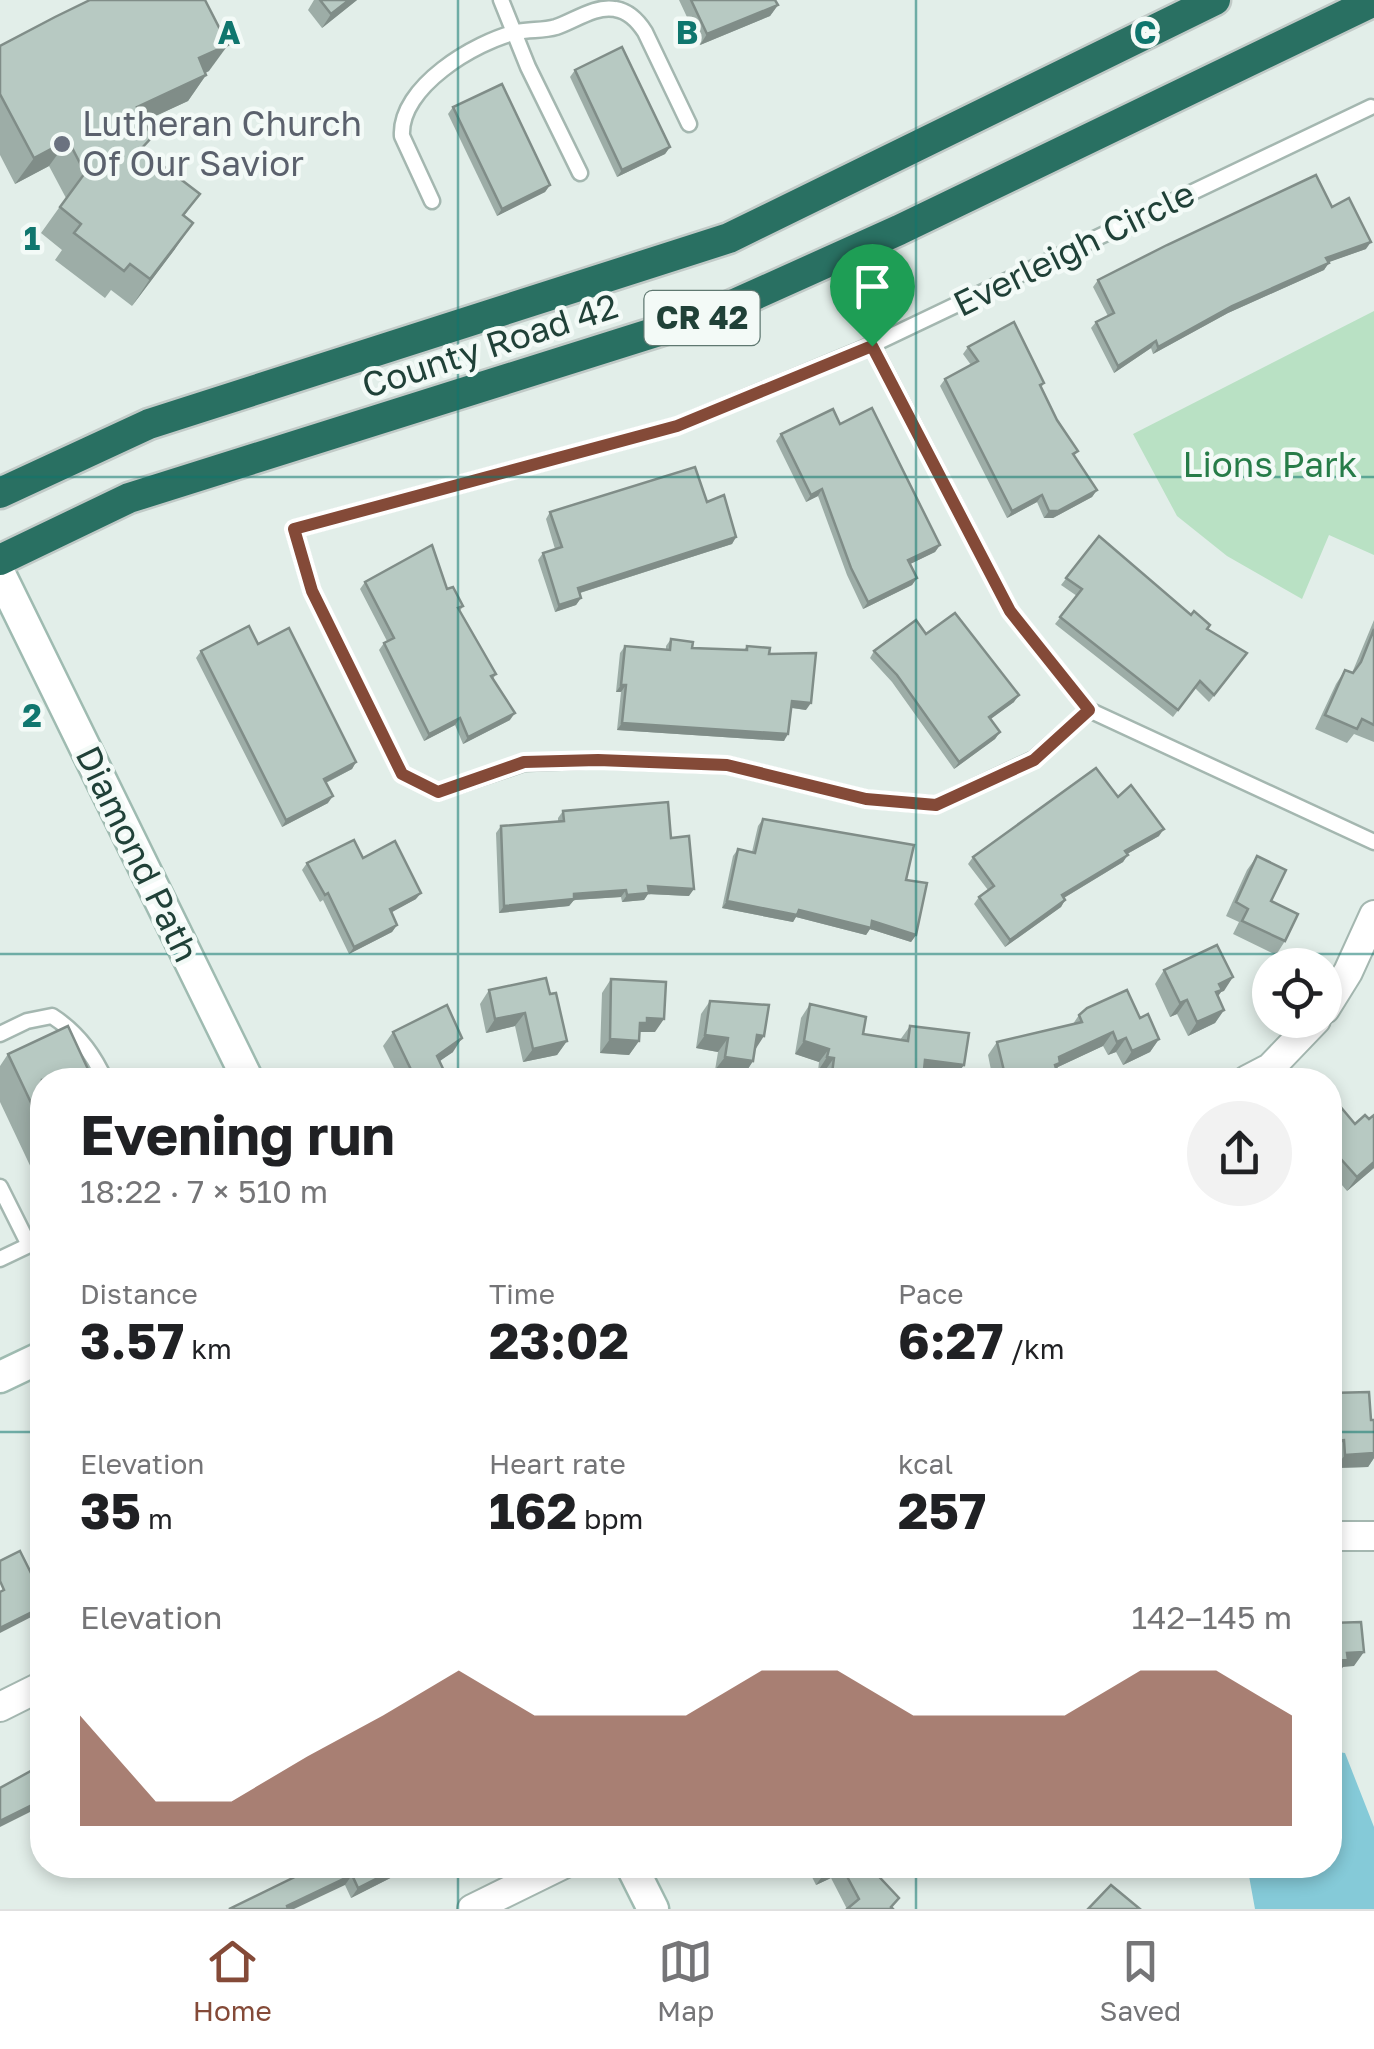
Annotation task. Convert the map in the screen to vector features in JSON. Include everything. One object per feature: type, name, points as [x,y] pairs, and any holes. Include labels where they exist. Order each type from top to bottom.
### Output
[{"type":"highway","name":"County Road 42","points":[[0,494],[149,424],[730,238],[1215,0]]},
{"type":"highway","name":"County Road 42","points":[[0,560],[128,498],[710,315],[899,230],[1374,1]]},
{"type":"street","name":"Diamond Path","points":[[0,574],[242,1068]]},
{"type":"street","points":[[1342,982],[1374,915]]},
{"type":"street","points":[[1270,1068],[1302,1038]]},
{"type":"street","points":[[0,1377],[30,1363]]},
{"type":"street","points":[[1342,1536],[1374,1536]]},
{"type":"street","points":[[0,1707],[30,1692]]},
{"type":"street","points":[[472,1909],[535,1878]]},
{"type":"street","points":[[638,1878],[653,1909]]},
{"type":"lane","points":[[501,0],[580,174]]},
{"type":"lane","points":[[432,201],[402,136],[401,124],[443,67],[514,32],[552,28],[602,8],[626,13],[645,32],[689,124]]},
{"type":"lane","name":"Everleigh Circle","points":[[1089,710],[1034,760],[936,805],[866,799],[727,765],[598,760],[524,762],[438,792],[402,774],[312,591],[294,529],[677,426],[872,346],[1371,106]]},
{"type":"lane","points":[[872,346],[1010,611],[1089,710],[1374,842]]},
{"type":"lane","points":[[0,1034],[28,1020],[52,1016],[72,1029],[100,1068]]},
{"type":"lane","points":[[0,1187],[6,1213],[30,1236]]},
{"type":"lane","points":[[0,1259],[30,1245]]},
{"type":"green space","name":"Lions Park","points":[[1374,311],[1374,555],[1329,535],[1302,599],[1227,556],[1177,516],[1133,434]]},
{"type":"water","points":[[1342,1753],[1345,1753],[1374,1827],[1374,1909],[1255,1909],[1249,1878],[1342,1878]]},
{"type":"building","name":"Lutheran Church Of Our Savior","points":[[90,0],[205,0],[228,45],[199,58],[206,75],[137,107],[152,137],[141,149],[200,194],[183,215],[193,223],[150,279],[130,264],[124,271],[74,233],[81,224],[60,207],[85,173],[68,140],[34,158],[0,94],[0,46]]},
{"type":"building","points":[[320,0],[349,0],[331,14]]},
{"type":"building","points":[[691,0],[775,0],[778,5],[707,34]]},
{"type":"building","points":[[622,47],[670,147],[622,170],[575,70]]},
{"type":"building","points":[[502,84],[550,185],[502,209],[453,107]]},
{"type":"building","points":[[1316,175],[1332,207],[1349,198],[1371,242],[1326,258],[1329,263],[1232,306],[1158,347],[1156,341],[1118,366],[1096,322],[1114,313],[1098,280]]},
{"type":"building","points":[[1014,322],[1057,420],[1078,451],[1073,454],[1097,490],[1058,511],[1049,511],[1042,495],[1012,511],[945,379],[978,361],[968,347]]},
{"type":"building","points":[[872,408],[940,545],[908,560],[917,578],[868,602],[822,489],[811,495],[781,434],[833,409],[840,424]]},
{"type":"building","points":[[695,467],[707,502],[724,495],[736,537],[578,588],[581,598],[559,605],[543,553],[562,547],[550,512]]},
{"type":"building","points":[[1099,536],[1191,615],[1194,611],[1210,625],[1207,629],[1247,653],[1214,695],[1200,681],[1178,710],[1060,617],[1082,589],[1066,578]]},
{"type":"building","points":[[432,545],[447,589],[453,587],[463,606],[458,608],[496,674],[491,676],[515,713],[468,737],[460,718],[429,734],[384,643],[394,638],[365,582]]},
{"type":"building","points":[[955,613],[1019,695],[989,717],[1000,732],[959,762],[897,675],[874,651],[916,620],[926,634]]},
{"type":"building","points":[[249,626],[258,644],[289,628],[356,762],[324,779],[333,796],[286,820],[201,651]]},
{"type":"building","points":[[1374,629],[1374,725],[1362,719],[1357,729],[1325,715],[1345,670],[1353,673],[1361,662]]},
{"type":"building","points":[[671,639],[693,642],[692,648],[747,650],[747,646],[770,648],[769,654],[816,653],[811,703],[792,701],[788,734],[622,723],[625,646],[670,650]]},
{"type":"building","points":[[1096,768],[1118,797],[1131,785],[1164,829],[1062,895],[1065,900],[1010,940],[979,897],[994,886],[973,857]]},
{"type":"building","points":[[668,802],[671,838],[689,836],[694,889],[648,886],[649,893],[627,895],[626,890],[574,894],[574,899],[504,906],[501,826],[564,821],[563,811]]},
{"type":"building","points":[[763,819],[914,845],[906,880],[927,883],[916,935],[872,921],[871,928],[799,910],[797,915],[727,901],[738,849],[755,853]]},
{"type":"building","points":[[354,840],[363,858],[395,841],[421,893],[390,909],[397,925],[354,947],[328,893],[325,895],[307,863]]},
{"type":"building","points":[[1257,856],[1286,870],[1271,901],[1298,914],[1285,941],[1242,921],[1248,909],[1236,902]]},
{"type":"building","points":[[1217,945],[1233,977],[1219,984],[1222,990],[1216,992],[1224,1010],[1197,1022],[1187,1000],[1180,1003],[1164,970]]},
{"type":"building","points":[[546,978],[550,994],[556,993],[567,1041],[533,1049],[525,1013],[495,1019],[489,990]]},
{"type":"building","points":[[611,979],[666,982],[664,1019],[647,1018],[647,1023],[640,1023],[639,1041],[610,1039]]},
{"type":"building","points":[[1127,990],[1140,1018],[1148,1014],[1159,1039],[1132,1051],[1126,1038],[1117,1042],[1113,1032],[1059,1057],[1056,1068],[1003,1068],[997,1042],[1082,1022],[1079,1015]]},
{"type":"building","points":[[710,1001],[769,1005],[764,1036],[757,1035],[753,1061],[725,1057],[728,1038],[705,1035]]},
{"type":"building","points":[[810,1004],[866,1017],[863,1034],[908,1041],[910,1026],[969,1033],[964,1065],[925,1060],[924,1068],[833,1068],[834,1058],[827,1057],[829,1049],[804,1041]]},
{"type":"building","points":[[447,1005],[462,1038],[437,1056],[443,1068],[410,1068],[393,1032]]},
{"type":"building","points":[[68,1026],[87,1068],[30,1068],[30,1101],[8,1054]]},
{"type":"building","points":[[1342,1109],[1355,1124],[1365,1115],[1369,1119],[1374,1115],[1374,1162],[1357,1177],[1342,1160]]},
{"type":"building","points":[[1369,1392],[1374,1453],[1345,1455],[1342,1393]]},
{"type":"building","points":[[20,1551],[30,1571],[30,1613],[0,1628],[0,1592],[4,1590],[0,1561]]},
{"type":"building","points":[[1361,1622],[1364,1652],[1347,1653],[1348,1660],[1342,1660],[1342,1623]]},
{"type":"building","points":[[30,1771],[30,1806],[0,1821],[0,1788]]},
{"type":"building","points":[[293,1878],[346,1878],[287,1906],[288,1909],[229,1909]]},
{"type":"building","points":[[353,1878],[378,1878],[358,1888]]},
{"type":"building","points":[[848,1878],[880,1878],[899,1898],[893,1909],[847,1909],[859,1899]]},
{"type":"building","points":[[1111,1885],[1140,1909],[1088,1909]]},
{"type":"place","name":"Lutheran Church Of Our Savior","points":[[62,144]]},
{"type":"route","points":[[872,346],[1010,611],[1089,710],[1034,760],[936,805],[866,799],[727,765],[598,760],[524,762],[438,792],[402,774],[312,591],[294,529],[677,426],[872,346]]}]
